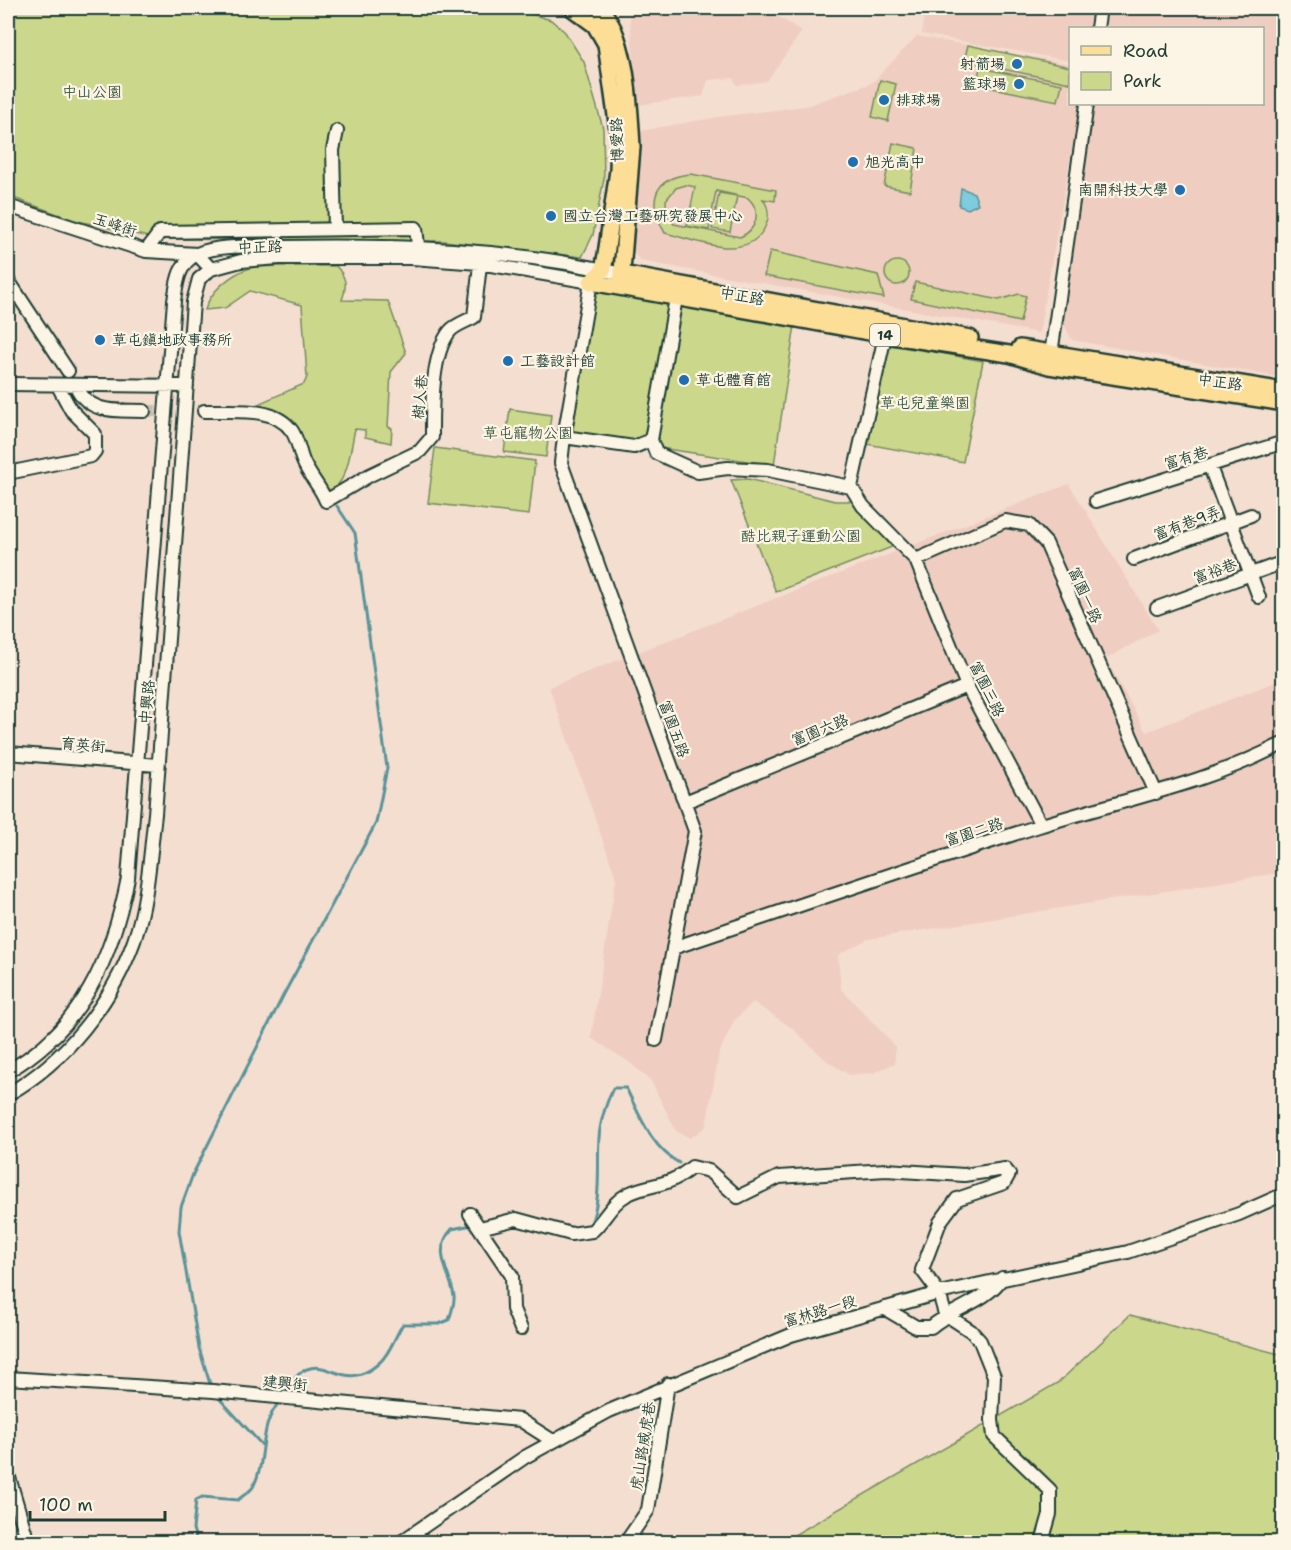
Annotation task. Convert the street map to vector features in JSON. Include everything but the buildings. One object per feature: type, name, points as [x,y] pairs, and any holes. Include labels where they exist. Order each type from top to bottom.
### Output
[{"type":"main road","name":"博愛路","points":[[572,8],[595,25],[606,44],[620,136],[616,193],[603,270]]},
{"type":"main road","name":"博愛路","points":[[603,9],[618,42],[631,124],[632,155],[621,281]]},
{"type":"main road","points":[[591,282],[603,270]]},
{"type":"main road","name":"中正路","points":[[591,282],[621,281],[1284,403]]},
{"type":"main road","name":"中正路","points":[[621,281],[676,298],[887,329]]},
{"type":"main road","name":"中正路","points":[[1050,360],[1284,391]]},
{"type":"street","points":[[1097,27],[1100,8]]},
{"type":"street","points":[[595,25],[603,9]]},
{"type":"street","points":[[1050,360],[1087,105]]},
{"type":"street","points":[[335,230],[333,150],[337,131]]},
{"type":"street","name":"玉峰街","points":[[8,206],[146,251],[197,254]]},
{"type":"street","points":[[146,251],[160,232],[416,228],[419,253]]},
{"type":"street","name":"中正路","points":[[197,254],[234,248],[362,246],[603,270],[621,281]]},
{"type":"street","name":"中正路","points":[[211,269],[241,261],[279,258],[419,253]]},
{"type":"street","points":[[197,254],[211,269]]},
{"type":"street","name":"中興路","points":[[8,1071],[56,1034],[86,995],[112,945],[128,878],[177,284],[180,268],[197,254]]},
{"type":"street","name":"中正路","points":[[481,257],[591,282]]},
{"type":"street","name":"樹人巷","points":[[204,411],[245,412],[279,419],[292,431],[303,461],[321,488],[326,501],[370,476],[420,452],[432,437],[432,402],[442,346],[450,330],[474,317],[481,257]]},
{"type":"street","name":"中興路","points":[[8,1094],[48,1066],[82,1030],[109,994],[134,940],[150,862],[193,302],[199,279],[211,269]]},
{"type":"street","points":[[8,280],[68,371]]},
{"type":"street","name":"富園五路","points":[[591,282],[561,463],[695,831],[656,1040]]},
{"type":"street","points":[[676,298],[651,440],[656,453],[698,472],[728,468],[768,470],[851,487]]},
{"type":"street","points":[[887,329],[851,487],[862,506],[916,560]]},
{"type":"street","points":[[8,384],[187,386]]},
{"type":"street","points":[[8,473],[91,456],[95,451],[95,434],[71,410],[58,386]]},
{"type":"street","points":[[76,386],[83,399],[101,410],[144,411]]},
{"type":"street","points":[[564,437],[634,447],[651,440]]},
{"type":"street","name":"富有巷","points":[[1096,501],[1284,442]]},
{"type":"street","points":[[1210,467],[1258,597]]},
{"type":"street","name":"富有巷9弄","points":[[1134,560],[1251,514]]},
{"type":"street","name":"富園一路","points":[[916,560],[1005,520],[1029,525],[1046,543],[1156,793]]},
{"type":"street","name":"富園三路","points":[[916,560],[967,686],[1041,825]]},
{"type":"street","name":"富裕巷","points":[[1157,608],[1284,562]]},
{"type":"street","name":"富園六路","points":[[685,802],[967,686]]},
{"type":"street","name":"富園二路","points":[[674,948],[1041,825],[1156,793],[1262,755],[1284,743]]},
{"type":"street","name":"育英街","points":[[8,753],[157,765]]},
{"type":"street","points":[[521,1329],[513,1309],[512,1276],[475,1222],[516,1219],[571,1234],[592,1231],[612,1205],[627,1195],[666,1185],[692,1167],[709,1171],[738,1197],[779,1177],[864,1174],[886,1170],[964,1175],[1005,1169],[1009,1174],[1004,1183],[957,1199],[940,1222],[922,1270],[939,1293],[945,1314],[971,1331],[980,1341],[994,1376],[992,1420],[994,1436],[1050,1490],[1050,1514],[1042,1542]]},
{"type":"street","name":"富林路一段","points":[[401,1542],[525,1457],[609,1411],[668,1384],[791,1335],[939,1293],[1128,1251],[1239,1214],[1284,1194]]},
{"type":"street","points":[[884,1308],[916,1327],[931,1327],[945,1314],[992,1292],[1002,1278]]},
{"type":"street","name":"建興街","points":[[8,1378],[217,1392],[520,1420],[553,1441]]},
{"type":"street","name":"虎山路威虎巷","points":[[626,1542],[648,1510],[668,1384]]},
{"type":"street","points":[[8,1474],[28,1542]]},
{"type":"shaded area","points":[[629,8],[763,8],[802,31],[767,81],[737,85],[733,78],[708,80],[703,96],[638,105]]},
{"type":"shaded area","name":"南開科技大學","points":[[924,8],[1283,8],[1283,378],[1072,340],[1062,321],[1061,276],[1090,105],[1264,105],[1264,27],[1069,27],[1069,61],[922,34]]},
{"type":"shaded area","name":"旭光高中","points":[[917,36],[1069,64],[1069,105],[1080,105],[1039,333],[640,261],[633,251],[634,194],[640,131],[718,117],[806,106],[872,83]]},
{"type":"shaded area","points":[[1069,484],[1158,630],[1106,659],[1146,732],[1283,679],[1283,872],[868,939],[838,955],[841,989],[895,1046],[895,1063],[873,1073],[849,1075],[826,1060],[792,1028],[753,1002],[734,1021],[719,1053],[706,1127],[690,1138],[676,1131],[651,1081],[629,1062],[591,1038],[616,878],[549,687]]},
{"type":"green space","name":"中山公園","points":[[8,8],[511,8],[551,20],[565,32],[584,62],[603,128],[604,179],[593,235],[582,257],[444,241],[157,239],[74,220],[8,196]]},
{"type":"green space","name":"射箭場","points":[[968,45],[1069,67],[1069,83],[964,61]]},
{"type":"green space","name":"籃球場","points":[[980,68],[1062,84],[1058,101],[976,85]]},
{"type":"green space","name":"排球場","points":[[880,80],[896,84],[888,121],[872,117]]},
{"type":"green space","points":[[893,143],[917,148],[910,191],[884,186]]},
{"type":"green space","points":[[691,174],[776,190],[775,201],[763,199],[768,214],[764,229],[756,239],[745,245],[732,247],[704,244],[665,233],[656,212],[657,193],[668,180]],"holes":[[[686,185],[695,187],[687,226],[709,230],[716,191],[748,198],[755,209],[754,225],[740,237],[674,224],[667,215],[666,200],[676,188]]]},
{"type":"green space","points":[[719,193],[737,196],[730,232],[712,229]]},
{"type":"green space","points":[[770,251],[878,275],[884,298],[764,276]]},
{"type":"green space","points":[[897,261],[902,262],[908,268],[908,278],[902,284],[897,285],[892,284],[886,278],[885,273],[886,268],[892,262]]},
{"type":"green space","points":[[336,266],[345,282],[342,300],[388,301],[406,353],[391,372],[388,427],[392,428],[391,443],[365,437],[365,430],[355,429],[344,475],[333,490],[325,494],[289,430],[244,410],[304,384],[307,377],[302,305],[250,291],[225,308],[205,310],[216,290],[236,274],[250,268]]},
{"type":"green space","points":[[915,282],[999,300],[1019,294],[1026,296],[1020,322],[911,299]]},
{"type":"green space","name":"草屯體育館","points":[[596,290],[795,325],[774,465],[572,435]]},
{"type":"green space","name":"草屯兒童樂園","points":[[887,343],[983,361],[963,462],[867,444]]},
{"type":"green space","name":"草屯寵物公園","points":[[510,409],[551,415],[546,457],[504,452]]},
{"type":"green space","points":[[435,448],[535,461],[529,515],[428,503]]},
{"type":"green space","name":"酷比親子運動公園","points":[[748,479],[835,501],[853,501],[892,547],[776,592],[731,480]]},
{"type":"green space","points":[[1130,1315],[1283,1355],[1283,1542],[782,1542],[1059,1382]]},
{"type":"water","points":[[961,188],[974,193],[978,204],[968,209],[959,206]]},
{"type":"waterway","points":[[211,1387],[199,1348],[179,1231],[181,1207],[193,1174],[284,994],[376,823],[387,768],[355,533],[337,506]]},
{"type":"waterway","points":[[590,1226],[598,1194],[601,1125],[613,1088],[626,1088],[654,1140],[679,1163]]},
{"type":"waterway","points":[[285,1393],[297,1376],[307,1369],[324,1368],[348,1376],[366,1372],[386,1355],[403,1324],[439,1324],[449,1320],[454,1296],[442,1254],[443,1246],[452,1229],[472,1225]]},
{"type":"waterway","points":[[216,1395],[262,1445]]},
{"type":"waterway","points":[[197,1542],[193,1529],[196,1500],[202,1497],[238,1500],[252,1489],[258,1476],[268,1422],[280,1401]]},
{"type":"tunnel","points":[[144,411],[204,411]]},
{"type":"place","name":"射箭場","points":[[1017,64]]},
{"type":"place","name":"籃球場","points":[[1019,84]]},
{"type":"place","name":"排球場","points":[[884,100]]},
{"type":"place","name":"旭光高中","points":[[853,162]]},
{"type":"place","name":"南開科技大學","points":[[1180,190]]},
{"type":"place","name":"國立台灣工藝研究發展中心","points":[[551,216]]},
{"type":"place","name":"草屯鎮地政事務所","points":[[100,340]]},
{"type":"place","name":"工藝設計館","points":[[508,361]]},
{"type":"place","name":"草屯體育館","points":[[684,380]]}]
